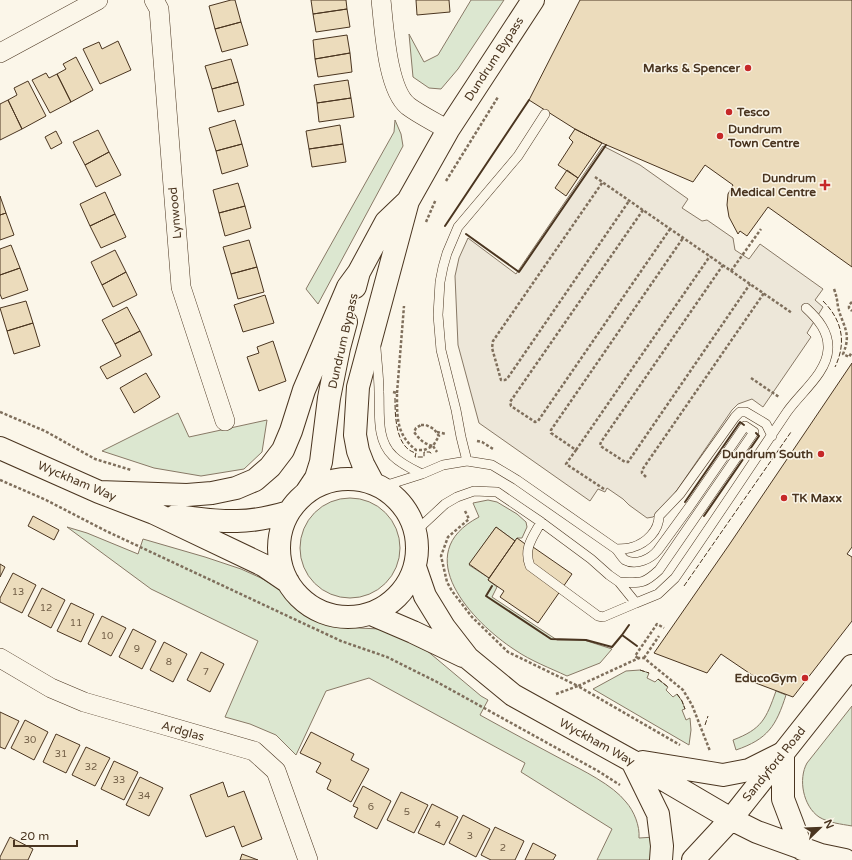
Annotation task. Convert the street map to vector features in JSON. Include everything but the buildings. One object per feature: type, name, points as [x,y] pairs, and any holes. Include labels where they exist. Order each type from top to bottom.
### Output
[{"type":"main road","name":"Dundrum Bypass","points":[[377,485],[363,464],[358,451],[356,412],[358,387],[408,202],[448,130],[533,0]]},
{"type":"main road","name":"Dundrum Bypass","points":[[306,493],[316,478],[321,462],[339,348],[359,272],[386,222],[408,202]]},
{"type":"main road","points":[[99,492],[187,495],[212,493],[236,488],[255,480],[270,467],[283,450],[291,431],[304,390],[348,287],[359,272]]},
{"type":"main road","name":"Wyckham Way","points":[[0,448],[99,492],[154,513],[263,565],[288,582]]},
{"type":"main road","points":[[347,478],[377,485],[391,493],[403,505],[411,517],[416,531],[418,553],[415,567],[408,584],[387,606],[371,614],[360,617],[338,617],[318,610],[300,598],[288,582],[280,561],[279,539],[288,512],[306,493],[321,484],[347,478]]},
{"type":"main road","name":"Wyckham Way","points":[[154,513],[209,520],[237,521],[259,519],[288,512]]},
{"type":"main road","name":"Wyckham Way","points":[[415,567],[425,596],[444,627],[468,658],[513,695],[632,761],[730,819],[772,838],[802,849],[845,860]]},
{"type":"main road","name":"Wyckham Way","points":[[371,614],[468,658]]},
{"type":"main road","name":"Sandyford Road","points":[[693,860],[730,819],[852,666]]},
{"type":"main road","points":[[661,860],[662,846],[658,814],[632,761],[652,762],[723,775],[749,770],[783,753],[783,799],[802,849]]},
{"type":"street","points":[[0,53],[98,0]]},
{"type":"street","name":"Lynwood","points":[[154,0],[159,9],[182,287],[225,421]]},
{"type":"street","points":[[381,0],[389,69],[395,87],[407,105],[448,130]]},
{"type":"street","name":"Ardglas","points":[[0,658],[51,688],[84,702],[254,751],[276,771],[308,860]]},
{"type":"lane","points":[[467,461],[441,350],[438,315],[440,282],[443,267],[458,227],[518,156],[545,114]]},
{"type":"lane","points":[[541,522],[529,546],[527,554],[530,566],[598,616],[603,617],[658,594],[675,578],[772,436],[788,410],[806,391],[824,365],[828,350],[826,336],[818,319],[806,308]]},
{"type":"lane","points":[[375,327],[379,390],[379,422],[381,435],[385,446],[392,456],[404,465],[422,474]]},
{"type":"lane","points":[[616,550],[632,548],[643,542],[654,532],[659,522],[659,516],[680,494],[740,412],[746,412],[766,424],[772,436]]},
{"type":"lane","points":[[377,485],[422,474],[443,465],[467,461],[492,465],[517,480],[616,550],[625,560],[636,562],[645,560],[655,554],[745,426],[754,432],[659,570],[647,581],[640,583],[619,582]]},
{"type":"lane","points":[[416,531],[445,504],[458,497],[474,491],[497,492],[591,559],[619,582],[636,603]]},
{"type":"path","points":[[445,184],[498,96]]},
{"type":"path","points":[[595,177],[790,311],[793,315]]},
{"type":"path","points":[[602,182],[493,341],[492,348],[501,380],[508,379],[630,201]]},
{"type":"path","points":[[425,226],[436,197]]},
{"type":"path","points":[[643,210],[510,402],[511,406],[535,422],[538,421],[670,229]]},
{"type":"path","points":[[731,271],[761,229]]},
{"type":"path","points":[[576,450],[551,434],[550,430],[683,238]]},
{"type":"path","points":[[604,489],[566,464],[710,256]]},
{"type":"path","points":[[723,266],[601,442],[600,445],[625,462],[628,462],[750,284]]},
{"type":"path","points":[[834,289],[838,298],[838,307],[847,335],[848,343],[843,354],[849,357],[852,352]]},
{"type":"path","points":[[646,477],[642,473],[642,470],[764,293]]},
{"type":"path","points":[[852,302],[848,308],[852,311]]},
{"type":"path","points":[[404,305],[397,393],[400,430],[404,438],[416,450],[424,450],[433,446],[439,436],[437,432],[426,425],[421,425],[416,428],[414,432],[420,440],[433,446],[443,465]]},
{"type":"path","points":[[751,378],[783,399],[780,405],[788,410]]},
{"type":"path","points":[[379,390],[397,393]]},
{"type":"path","points":[[0,412],[45,431],[95,460],[136,471]]},
{"type":"path","points":[[0,480],[46,500],[106,531],[341,641],[387,657],[437,682],[514,724],[598,771],[621,786]]},
{"type":"path","points":[[458,497],[469,519],[448,537],[441,556],[447,582],[472,617],[508,652],[578,686],[684,747]]},
{"type":"path","points":[[638,658],[635,656],[657,624],[664,628]]},
{"type":"path","points":[[644,658],[659,636]]},
{"type":"path","points":[[578,686],[638,658],[644,658],[684,690],[692,705],[710,752]]},
{"type":"green space","points":[[471,0],[504,0],[458,69],[441,89],[429,88],[413,77],[409,34],[424,62],[438,55]]},
{"type":"green space","points":[[395,120],[401,134],[403,146],[318,304],[306,289],[394,132]]},
{"type":"green space","points":[[178,413],[189,437],[267,420],[262,452],[244,469],[201,476],[154,468],[102,451]]},
{"type":"green space","points":[[350,498],[369,502],[386,512],[396,529],[400,548],[396,567],[386,584],[369,594],[350,598],[331,594],[314,584],[304,567],[300,548],[304,529],[314,512],[331,502]]},
{"type":"green space","points":[[488,500],[497,502],[517,514],[526,522],[527,527],[522,538],[517,538],[515,541],[496,527],[469,565],[489,578],[488,580],[497,587],[492,597],[557,640],[584,640],[612,649],[600,663],[567,676],[534,661],[515,650],[481,623],[466,605],[454,587],[448,568],[449,549],[458,532],[479,517],[473,503]]},
{"type":"green space","points":[[67,527],[87,533],[138,554],[143,539],[205,557],[241,569],[261,578],[278,588],[299,608],[324,624],[337,627],[380,629],[419,644],[481,696],[488,700],[480,715],[588,773],[620,796],[634,814],[639,829],[639,838],[655,837],[652,860],[597,860],[612,829],[521,772],[525,763],[369,678],[326,691],[296,755],[276,735],[250,724],[225,717],[258,641],[151,589]]},
{"type":"green space","points":[[640,670],[649,673],[647,678],[655,682],[658,679],[668,687],[666,690],[673,697],[677,694],[682,701],[685,709],[682,710],[686,720],[690,718],[691,730],[689,745],[593,689],[626,671]]},
{"type":"green space","points":[[776,691],[786,695],[774,723],[763,736],[756,741],[736,750],[733,740],[751,732],[762,722]]},
{"type":"green space","points":[[852,706],[852,826],[831,822],[819,817],[814,812],[806,799],[803,777],[804,769],[807,763]]},
{"type":"shaded area","points":[[603,146],[640,165],[688,199],[682,208],[702,221],[707,220],[733,238],[735,250],[749,259],[760,244],[823,289],[815,300],[823,307],[807,333],[811,337],[763,407],[752,399],[738,404],[732,410],[671,499],[653,517],[647,518],[607,488],[605,492],[598,489],[590,501],[479,423],[458,345],[455,276],[459,258],[468,238],[516,274]]},
{"type":"fence","points":[[823,301],[835,316],[841,332],[841,349],[835,367]]},
{"type":"fence","points":[[395,398],[396,421],[400,438],[404,445],[409,450],[416,453],[415,457],[424,457],[424,452],[430,452],[432,455]]},
{"type":"fence","points":[[684,586],[791,432]]},
{"type":"fence","points":[[640,670],[649,673]]},
{"type":"fence","points":[[658,679],[668,687]]},
{"type":"fence","points":[[677,694],[685,709]]},
{"type":"fence","points":[[705,725],[708,716]]},
{"type":"wall","points":[[445,226],[529,100]]},
{"type":"wall","points":[[466,234],[519,272],[606,145]]},
{"type":"wall","points":[[685,502],[740,422],[744,425]]},
{"type":"wall","points":[[704,516],[759,436],[756,433]]},
{"type":"wall","points":[[492,586],[486,596],[551,639],[586,640],[612,647],[622,635]]},
{"type":"wall","points":[[629,625],[622,635],[637,646]]},
{"type":"place","name":"Marks & Spencer","points":[[748,68]]},
{"type":"place","name":"Tesco","points":[[729,112]]},
{"type":"place","name":"Dundrum Town Centre","points":[[720,136]]},
{"type":"place","name":"Dundrum Medical Centre","points":[[825,185]]},
{"type":"place","name":"Dundrum South","points":[[821,454]]},
{"type":"place","name":"TK Maxx","points":[[784,498]]},
{"type":"place","name":"EducoGym","points":[[805,678]]}]
